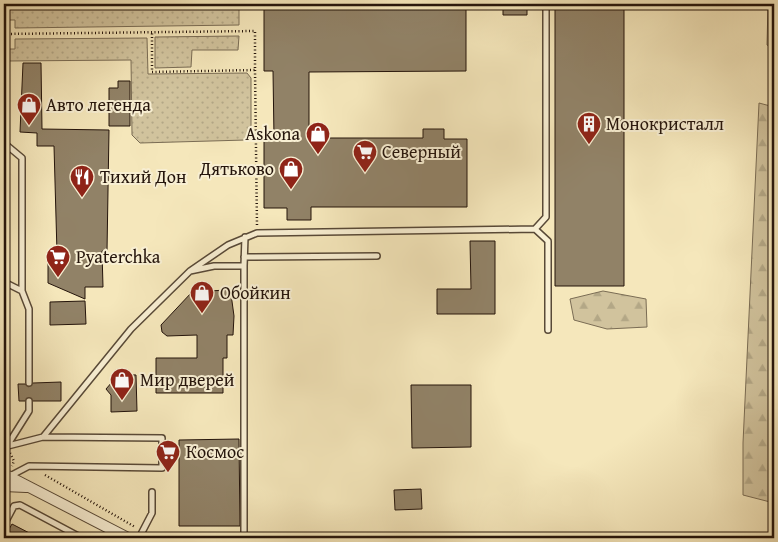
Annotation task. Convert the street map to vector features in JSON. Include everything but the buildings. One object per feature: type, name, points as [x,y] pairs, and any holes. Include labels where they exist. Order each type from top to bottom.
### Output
[{"type":"street","points":[[6,477],[36,490],[126,538]]},
{"type":"street","points":[[4,486],[36,490]]},
{"type":"lane","points":[[535,229],[546,217],[546,4]]},
{"type":"lane","points":[[4,143],[22,158],[22,291],[29,309],[29,384]]},
{"type":"lane","points":[[43,437],[131,329],[190,271],[220,250],[257,233],[535,229],[548,241],[548,330]]},
{"type":"lane","points":[[244,538],[245,237]]},
{"type":"lane","points":[[244,257],[377,256]]},
{"type":"lane","points":[[190,271],[214,266],[244,266]]},
{"type":"lane","points":[[4,282],[22,291]]},
{"type":"lane","points":[[5,447],[29,411],[29,401]]},
{"type":"lane","points":[[5,447],[43,437],[162,438],[162,468],[29,466],[6,477]]},
{"type":"lane","points":[[139,538],[152,513],[152,492]]},
{"type":"lane","points":[[4,525],[14,506],[20,505],[82,538]]},
{"type":"path","points":[[4,4],[4,68]]},
{"type":"path","points":[[4,34],[255,31],[257,233]]},
{"type":"path","points":[[152,32],[152,72],[255,70]]},
{"type":"path","points":[[5,447],[14,461],[29,466],[142,532],[156,538]]},
{"type":"path","points":[[6,477],[14,461]]},
{"type":"green space","points":[[8,4],[239,4],[239,25],[15,28],[15,20],[8,20]]},
{"type":"green space","points":[[768,4],[774,4],[774,49],[767,45]]},
{"type":"green space","points":[[239,36],[238,50],[192,50],[191,67],[155,68],[155,37]]},
{"type":"green space","points":[[147,38],[148,74],[247,73],[251,78],[251,136],[246,140],[140,143],[132,135],[131,60],[8,61],[8,49],[15,49],[15,39]]},
{"type":"green space","points":[[759,103],[774,107],[774,503],[743,495],[743,443]]},
{"type":"green space","points":[[603,291],[646,299],[647,327],[607,329],[574,320],[570,299]]},
{"type":"place","name":"Авто легенда","points":[[29,126]]},
{"type":"place","name":"Монокристалл","points":[[589,145]]},
{"type":"place","name":"Askona","points":[[318,155]]},
{"type":"place","name":"Северный","points":[[365,173]]},
{"type":"place","name":"Дятьково","points":[[291,190]]},
{"type":"place","name":"Тихий Дон","points":[[82,198]]},
{"type":"place","name":"Pyaterchka","points":[[58,278]]},
{"type":"place","name":"Обойкин","points":[[202,314]]},
{"type":"place","name":"Мир дверей","points":[[122,401]]},
{"type":"place","name":"Космос","points":[[168,473]]}]
